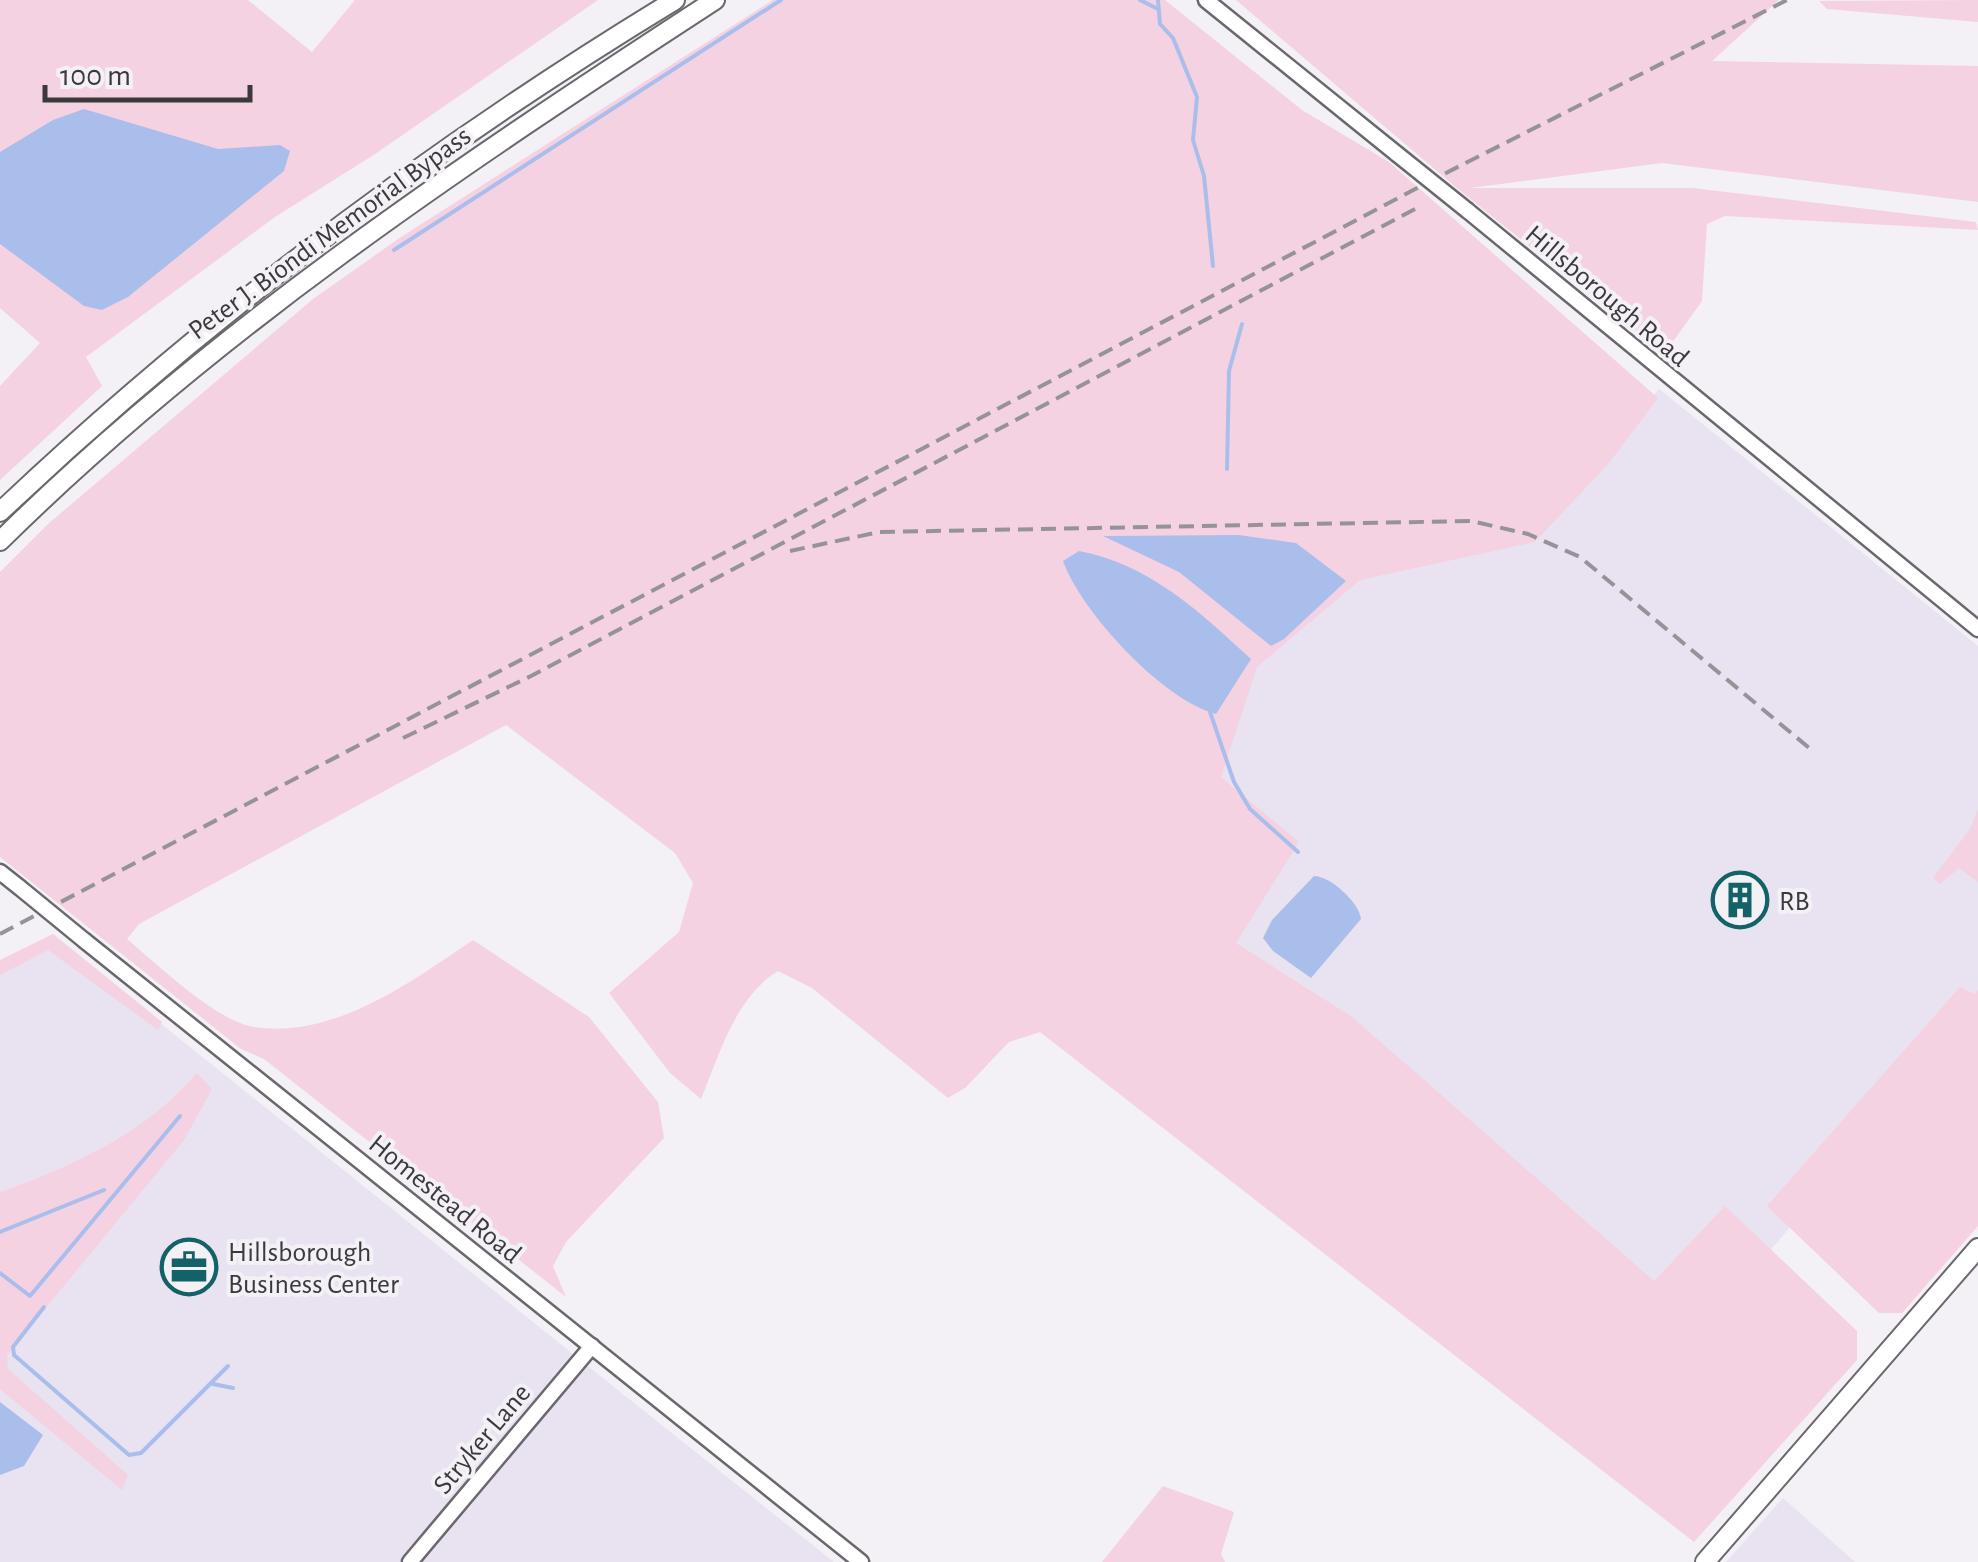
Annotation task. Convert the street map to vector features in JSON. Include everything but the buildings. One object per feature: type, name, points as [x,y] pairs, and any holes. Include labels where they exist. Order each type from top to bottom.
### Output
[{"type":"main road","name":"Peter J. Biondi Memorial Bypass","points":[[0,512],[168,360],[251,294],[493,116],[675,0]]},
{"type":"main road","name":"Peter J. Biondi Memorial Bypass","points":[[0,540],[150,403],[278,299],[466,163],[715,0]]},
{"type":"main road","points":[[1704,1562],[1978,1248]]},
{"type":"street","name":"Hillsborough Road","points":[[1206,0],[1978,629]]},
{"type":"street","name":"Homestead Road","points":[[0,872],[862,1562]]},
{"type":"street","name":"Stryker Lane","points":[[410,1562],[592,1346]]},
{"type":"shaded area","points":[[0,0],[248,0],[312,52],[355,0],[598,0],[375,154],[275,217],[86,357],[102,386],[0,480],[0,386],[40,343],[0,308]]},
{"type":"shaded area","points":[[773,0],[1165,0],[1302,110],[1389,162],[1658,398],[1609,463],[1535,542],[1360,580],[1257,667],[1221,777],[1299,842],[1236,943],[1352,1017],[1654,1281],[1725,1206],[1857,1331],[1857,1360],[1694,1542],[1040,1032],[1009,1042],[965,1088],[948,1098],[812,988],[778,971],[763,982],[739,1012],[701,1099],[670,1073],[609,993],[679,932],[693,883],[675,853],[506,725],[139,924],[127,939],[205,1003],[239,1023],[254,1027],[284,1028],[342,1016],[398,989],[473,940],[589,1017],[658,1102],[664,1138],[566,1242],[553,1266],[566,1297],[264,1059],[241,1049],[0,857],[0,572],[48,524],[313,299],[401,237]]},
{"type":"shaded area","points":[[1236,0],[1779,0],[1712,61],[1978,66],[1978,202],[1662,163],[1470,188],[1693,188],[1976,222],[1978,230],[1725,216],[1707,224],[1702,301],[1664,354],[1458,189]]},
{"type":"shaded area","points":[[1978,0],[1978,22],[1827,9],[1819,1]]},
{"type":"shaded area","points":[[1659,389],[1978,646],[1978,1013],[1693,1338],[1219,936],[1184,748],[1340,559],[1549,522]]},
{"type":"shaded area","points":[[1978,809],[1978,882],[1959,868],[1940,884],[1933,878],[1970,829]]},
{"type":"shaded area","points":[[53,934],[162,1022],[158,1030],[48,950],[0,975],[0,960]]},
{"type":"shaded area","points":[[54,938],[834,1562],[0,1562],[0,966]]},
{"type":"shaded area","points":[[1960,987],[1974,994],[1978,990],[1978,1226],[1902,1313],[1879,1313],[1767,1206]]},
{"type":"shaded area","points":[[197,1073],[212,1089],[184,1140],[7,1355],[8,1369],[128,1475],[122,1490],[0,1389],[0,1192],[106,1146],[155,1113]]},
{"type":"shaded area","points":[[1163,1486],[1234,1512],[1221,1554],[1225,1562],[1102,1562]]},
{"type":"shaded area","points":[[1783,1498],[1855,1562],[1726,1562]]},
{"type":"water","points":[[84,109],[218,149],[280,145],[290,151],[284,171],[128,297],[102,310],[84,306],[0,244],[0,152],[53,120]]},
{"type":"water","points":[[1239,535],[1296,543],[1346,581],[1284,639],[1271,646],[1179,572],[1103,536]]},
{"type":"water","points":[[1079,551],[1104,557],[1151,578],[1193,608],[1251,659],[1216,714],[1172,692],[1106,629],[1087,605],[1063,561]]},
{"type":"water","points":[[1314,876],[1343,891],[1361,919],[1311,978],[1273,951],[1263,938],[1272,920]]},
{"type":"water","points":[[0,1402],[43,1435],[24,1466],[0,1475]]},
{"type":"waterway","points":[[394,250],[781,0]]},
{"type":"waterway","points":[[1140,0],[1158,9]]},
{"type":"waterway","points":[[1158,0],[1160,24],[1173,38],[1197,97],[1193,140],[1204,176],[1213,266]]},
{"type":"waterway","points":[[1227,469],[1229,371],[1242,324]]},
{"type":"waterway","points":[[1210,712],[1234,782],[1250,809],[1298,852]]},
{"type":"waterway","points":[[0,1273],[30,1296],[180,1116]]},
{"type":"waterway","points":[[0,1232],[104,1190]]},
{"type":"waterway","points":[[44,1307],[13,1347],[14,1355],[129,1455],[141,1453],[228,1366]]},
{"type":"waterway","points":[[213,1384],[233,1388]]},
{"type":"railway","points":[[0,934],[1442,175],[1787,0]]},
{"type":"railway","points":[[403,738],[531,676],[1419,207]]},
{"type":"railway","points":[[790,551],[879,532],[1471,521],[1528,534],[1580,557],[1814,752]]},
{"type":"place","name":"RB","points":[[1740,900]]},
{"type":"place","name":"Hillsborough Business Center","points":[[189,1267]]}]
